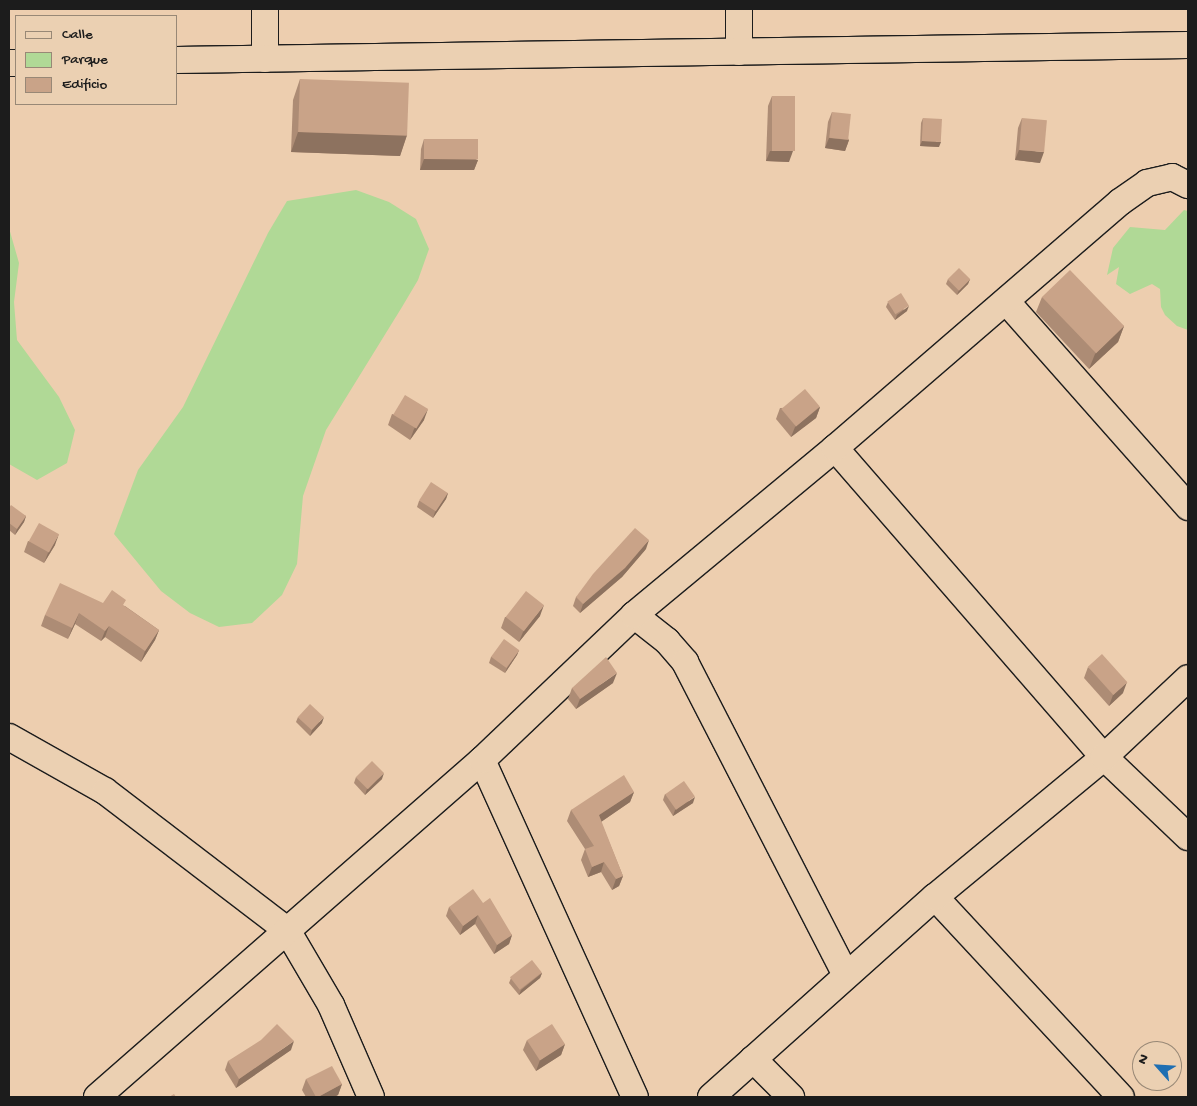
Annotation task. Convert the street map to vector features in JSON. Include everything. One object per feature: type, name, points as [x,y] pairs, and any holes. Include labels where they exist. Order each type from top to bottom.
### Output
[{"type":"street","points":[[265,9],[265,59]]},
{"type":"street","points":[[739,9],[739,52]]},
{"type":"street","points":[[178,60],[1188,45]]},
{"type":"street","points":[[97,1097],[482,760],[634,615],[835,448],[1120,202],[1147,183],[1172,177],[1188,185]]},
{"type":"street","points":[[1006,301],[1188,507]]},
{"type":"street","points":[[835,448],[1104,757],[1188,836]]},
{"type":"street","points":[[634,615],[667,642],[685,662],[846,975]]},
{"type":"street","points":[[711,1097],[935,897],[1104,757],[1188,678]]},
{"type":"street","points":[[9,736],[105,791],[287,930],[331,1005],[372,1097]]},
{"type":"street","points":[[482,760],[635,1097]]},
{"type":"street","points":[[935,897],[1121,1097]]},
{"type":"street","points":[[753,1059],[791,1097]]},
{"type":"green space","points":[[356,190],[389,202],[416,219],[429,249],[418,280],[326,430],[303,496],[297,564],[282,595],[252,623],[219,627],[190,613],[161,591],[114,534],[138,470],[183,407],[268,233],[287,201]]},
{"type":"green space","points":[[1184,210],[1188,211],[1188,330],[1177,326],[1165,315],[1161,307],[1160,289],[1152,284],[1130,294],[1116,284],[1119,267],[1107,275],[1113,248],[1130,227],[1165,230]]},
{"type":"green space","points":[[9,228],[19,263],[14,302],[17,340],[59,397],[75,430],[67,463],[37,480],[9,464]]},
{"type":"building","points":[[300,79],[409,83],[407,136],[298,132]]},
{"type":"building","points":[[772,96],[795,96],[795,151],[772,151]]},
{"type":"building","points":[[832,112],[851,114],[848,140],[829,138]]},
{"type":"building","points":[[923,118],[942,119],[941,142],[922,141]]},
{"type":"building","points":[[1022,118],[1047,120],[1044,152],[1019,150]]},
{"type":"building","points":[[424,139],[478,139],[478,159],[424,159]]},
{"type":"building","points":[[959,268],[970,279],[959,291],[948,279]]},
{"type":"building","points":[[1070,270],[1124,326],[1096,353],[1042,297]]},
{"type":"building","points":[[901,293],[909,306],[895,314],[887,301]]},
{"type":"building","points":[[805,389],[820,407],[796,427],[781,409]]},
{"type":"building","points":[[405,395],[428,409],[416,429],[393,415]]},
{"type":"building","points":[[431,482],[448,493],[436,511],[419,500]]},
{"type":"building","points":[[11,505],[26,516],[17,529],[9,523],[9,508]]},
{"type":"building","points":[[39,523],[59,534],[49,553],[29,541]]},
{"type":"building","points":[[635,528],[649,540],[625,568],[583,604],[576,597],[593,574]]},
{"type":"building","points":[[60,583],[103,603],[112,590],[126,600],[123,605],[159,630],[145,651],[109,626],[105,631],[79,613],[72,628],[45,615]]},
{"type":"building","points":[[526,591],[544,605],[524,631],[506,617]]},
{"type":"building","points":[[504,639],[519,650],[506,668],[491,657]]},
{"type":"building","points":[[1102,654],[1127,682],[1113,695],[1088,667]]},
{"type":"building","points":[[606,657],[617,673],[580,699],[572,688]]},
{"type":"building","points":[[310,704],[324,717],[312,730],[298,717]]},
{"type":"building","points":[[372,761],[384,773],[368,789],[356,777]]},
{"type":"building","points":[[624,775],[634,792],[599,815],[623,876],[616,879],[604,862],[592,867],[585,849],[594,846],[571,810]]},
{"type":"building","points":[[684,781],[695,797],[676,810],[665,794]]},
{"type":"building","points":[[473,889],[483,903],[490,898],[512,935],[497,945],[478,915],[463,926],[449,907]]},
{"type":"building","points":[[532,960],[542,973],[520,990],[510,977]]},
{"type":"building","points":[[277,1024],[294,1041],[239,1079],[228,1061],[261,1040]]},
{"type":"building","points":[[552,1024],[565,1044],[540,1060],[527,1040]]},
{"type":"building","points":[[332,1066],[342,1084],[316,1097],[306,1079]]}]
